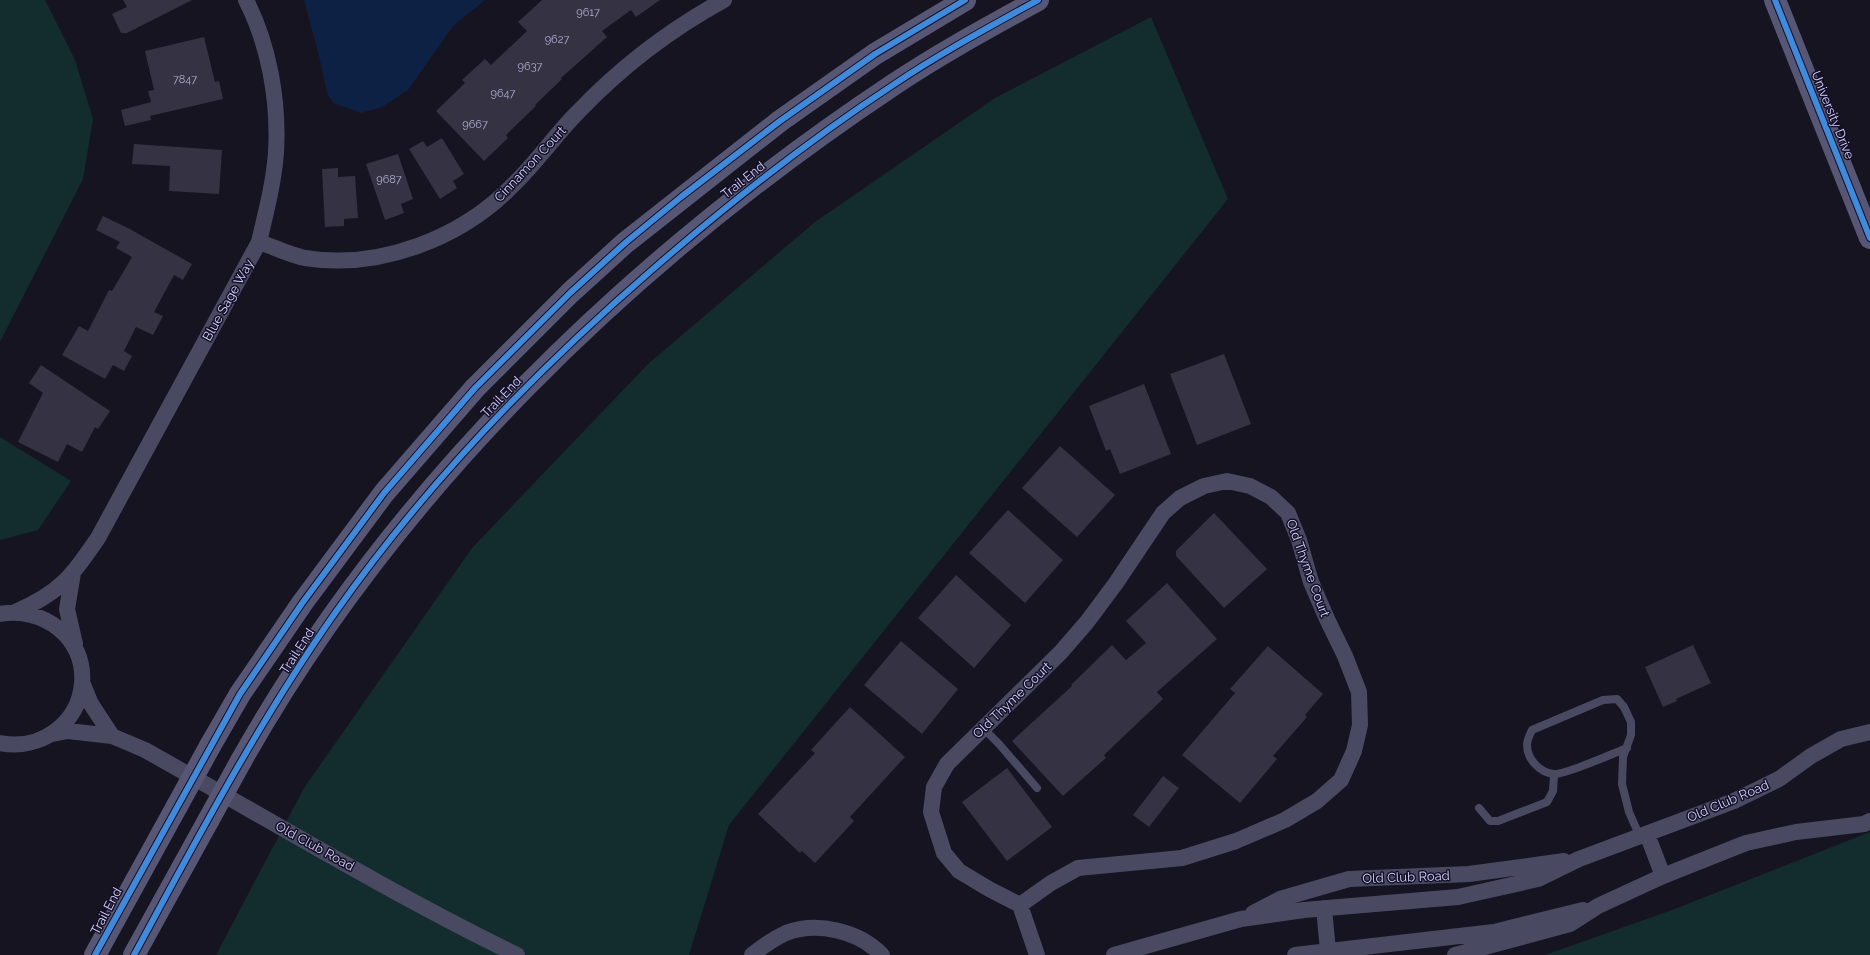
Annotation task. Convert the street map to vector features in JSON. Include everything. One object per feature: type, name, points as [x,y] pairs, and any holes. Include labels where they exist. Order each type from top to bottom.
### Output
[{"type":"street","name":"Blue Sage Way","points":[[8,613],[36,603],[52,593],[73,573],[98,538],[259,242],[270,195],[276,152],[276,109],[268,64],[254,17],[246,0]]},
{"type":"street","name":"Cinnamon Court","points":[[259,242],[304,258],[342,260],[380,255],[418,246],[454,230],[488,208],[509,189],[578,111],[627,67],[671,33],[724,0]]},
{"type":"street","name":"Trail End","points":[[95,955],[210,746],[240,694],[262,661],[303,602],[384,493],[475,388],[570,293],[625,243],[780,121],[875,54],[966,0]]},
{"type":"street","name":"Trail End","points":[[134,955],[263,722],[335,612],[412,512],[498,415],[592,322],[706,223],[802,149],[894,84],[1038,0]]},
{"type":"street","name":"University Drive","points":[[1775,0],[1870,238]]},
{"type":"street","name":"Old Thyme Court","points":[[1227,481],[1250,486],[1271,497],[1288,513],[1300,540],[1311,582],[1345,656],[1359,692],[1360,725],[1354,750],[1341,780],[1317,801],[1285,820],[1236,841],[1182,858],[1078,868],[1051,883],[1020,905],[989,889],[960,871],[944,853],[931,812],[934,787],[947,764],[1061,652],[1087,622],[1116,583],[1163,513],[1180,498],[1199,488],[1227,481]]},
{"type":"street","name":"Blue Sage Way","points":[[73,573],[67,609],[81,666],[82,682]]},
{"type":"street","points":[[8,613],[30,613],[43,618],[57,626],[68,637],[77,651]]},
{"type":"street","points":[[3,745],[24,744],[39,740],[52,734],[64,724],[73,712],[79,698],[82,682]]},
{"type":"street","points":[[82,682],[91,704],[112,736]]},
{"type":"street","name":"Old Club Road","points":[[52,734],[68,730],[112,736],[145,750],[480,937],[517,955]]},
{"type":"street","name":"Old Club Road","points":[[1114,955],[1241,919],[1324,908],[1458,897],[1538,879],[1579,859],[1644,836],[1734,801],[1778,780],[1811,756],[1841,738],[1870,732]]},
{"type":"street","points":[[1455,955],[1570,924],[1598,906],[1663,876],[1746,844],[1796,832],[1864,824],[1870,821]]},
{"type":"street","points":[[1644,836],[1663,876]]},
{"type":"street","name":"Old Club Road","points":[[1241,919],[1280,899],[1350,879],[1469,874],[1579,859]]},
{"type":"street","points":[[1020,905],[1037,955]]},
{"type":"street","points":[[1295,955],[1494,932],[1598,906]]},
{"type":"street","points":[[1324,908],[1328,951]]},
{"type":"street","points":[[752,955],[767,943],[788,933],[806,929],[823,928],[852,935],[866,942],[882,955]]},
{"type":"lane","points":[[1627,748],[1554,774],[1541,769],[1531,761],[1527,744],[1532,730],[1603,700],[1617,699],[1624,707],[1631,722],[1631,736],[1627,748],[1623,758],[1622,784],[1629,812],[1644,836]]},
{"type":"lane","points":[[983,728],[1037,788]]},
{"type":"lane","points":[[1479,808],[1490,821],[1494,821],[1547,802],[1552,791],[1554,774]]},
{"type":"green space","points":[[0,0],[45,0],[75,60],[93,119],[83,179],[0,342]]},
{"type":"green space","points":[[1151,17],[1228,199],[729,825],[689,955],[216,955],[304,788],[472,548],[648,364],[815,222],[995,98]]},
{"type":"green space","points":[[0,437],[71,481],[38,530],[0,540]]},
{"type":"green space","points":[[1870,832],[1870,955],[1545,955],[1672,910]]},
{"type":"water","points":[[304,0],[485,0],[453,26],[408,90],[382,107],[361,113],[333,103],[327,93]]},
{"type":"building","points":[[123,0],[192,0],[127,33],[121,33],[112,14],[127,7]]},
{"type":"building","points":[[542,0],[660,0],[636,17],[631,10],[602,31],[607,37],[561,78],[562,79],[535,105],[536,106],[506,135],[508,138],[484,161],[436,111],[465,83],[462,80],[485,59],[491,65],[527,31],[518,22]]},
{"type":"building","points":[[204,37],[215,82],[219,81],[223,99],[150,116],[151,120],[125,126],[121,110],[151,102],[148,91],[154,90],[145,51]]},
{"type":"building","points":[[442,138],[464,174],[453,181],[457,188],[440,199],[409,149],[423,141],[427,147]]},
{"type":"building","points":[[134,144],[222,150],[219,194],[169,191],[170,166],[132,164]]},
{"type":"building","points":[[398,154],[413,199],[401,204],[404,213],[385,220],[366,164]]},
{"type":"building","points":[[338,168],[338,177],[355,176],[358,218],[344,219],[344,226],[325,227],[322,169]]},
{"type":"building","points":[[103,216],[128,228],[192,264],[183,280],[174,275],[154,312],[163,316],[153,335],[136,327],[124,351],[132,356],[124,371],[113,365],[105,379],[62,355],[79,326],[88,331],[109,290],[112,291],[132,257],[116,248],[120,242],[96,230]]},
{"type":"building","points":[[1224,354],[1251,424],[1197,445],[1170,374]]},
{"type":"building","points":[[41,365],[110,411],[98,429],[95,427],[82,452],[67,444],[58,462],[18,442],[43,393],[29,383]]},
{"type":"building","points":[[1144,384],[1171,454],[1120,474],[1110,449],[1106,451],[1089,406]]},
{"type":"building","points":[[1060,446],[1115,495],[1077,537],[1022,488]]},
{"type":"building","points":[[1008,510],[1063,560],[1025,603],[969,553]]},
{"type":"building","points":[[1214,513],[1267,569],[1224,608],[1176,556],[1176,551]]},
{"type":"building","points":[[956,575],[1011,625],[974,668],[918,618]]},
{"type":"building","points":[[1167,583],[1217,639],[1157,692],[1163,699],[1104,755],[1106,758],[1063,796],[1012,741],[1072,686],[1071,685],[1112,645],[1126,660],[1146,643],[1126,621]]},
{"type":"building","points":[[901,641],[958,689],[922,734],[864,685]]},
{"type":"building","points":[[1693,645],[1711,683],[1676,699],[1677,701],[1663,707],[1645,667]]},
{"type":"building","points":[[1268,646],[1323,694],[1305,715],[1307,717],[1273,756],[1277,759],[1240,803],[1182,755],[1235,693],[1230,689]]},
{"type":"building","points":[[850,707],[905,757],[850,817],[854,821],[815,863],[802,851],[800,853],[758,814],[815,753],[811,750]]},
{"type":"building","points":[[1007,768],[1052,827],[1007,861],[962,802]]},
{"type":"building","points":[[1163,776],[1179,788],[1149,827],[1133,815]]},
{"type":"cycle path","points":[[95,955],[240,694],[303,602],[384,493],[475,388],[570,293],[625,243],[681,197],[780,121],[875,54],[965,0]]},
{"type":"cycle path","points":[[134,955],[230,781],[280,696],[307,654],[335,613],[406,520],[484,431],[524,389],[609,308],[682,244],[740,196],[800,150],[928,62],[1038,0]]},
{"type":"cycle path","points":[[1775,0],[1870,238]]}]
